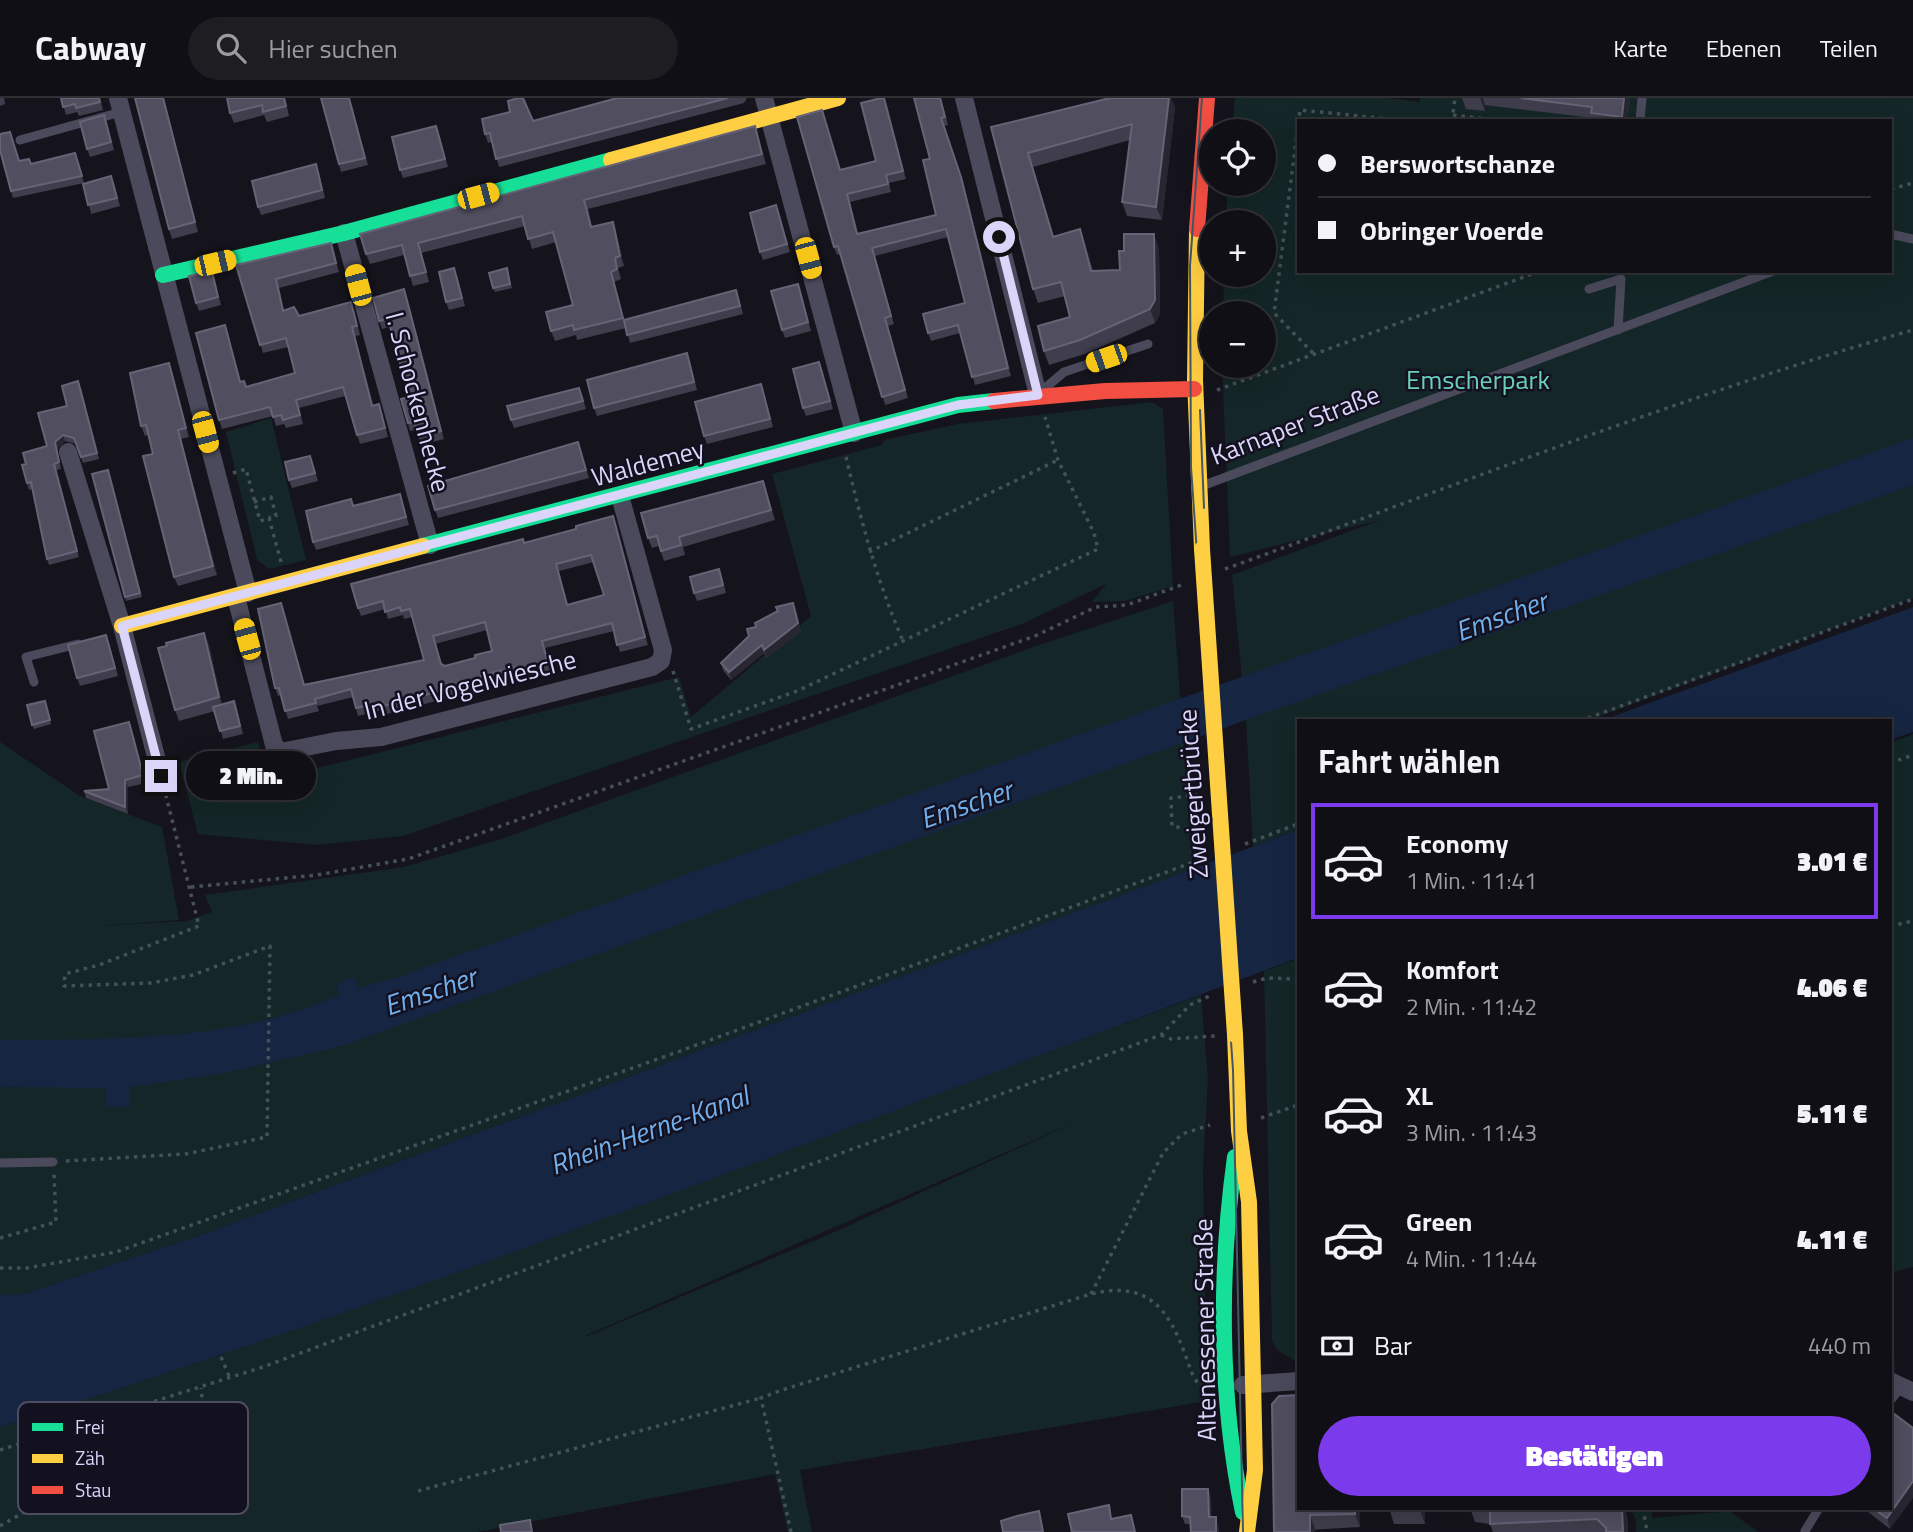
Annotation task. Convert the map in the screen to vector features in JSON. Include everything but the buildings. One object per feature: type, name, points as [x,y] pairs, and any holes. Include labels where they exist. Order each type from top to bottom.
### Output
[{"type":"main road","points":[[163,275],[344,233],[838,98]]},
{"type":"main road","name":"Karnaper Straße","points":[[1198,488],[1194,389],[1194,267],[1207,98]]},
{"type":"main road","name":"Waldemey","points":[[119,631],[242,595],[958,405],[1038,395],[1158,387],[1194,389]]},
{"type":"main road","name":"Zweigertbrücke","points":[[1198,488],[1235,1035]]},
{"type":"main road","name":"Altenessener Straße","points":[[1235,1035],[1239,1131],[1250,1202],[1255,1471],[1247,1530]]},
{"type":"main road","name":"Altenessener Straße","points":[[1239,1131],[1226,1214],[1227,1386],[1232,1464],[1247,1530]]},
{"type":"street","points":[[764,98],[848,434]]},
{"type":"street","points":[[964,98],[1038,395]]},
{"type":"street","points":[[120,105],[217,477],[242,595]]},
{"type":"street","name":"I. Schockenhecke","points":[[344,233],[430,545]]},
{"type":"street","points":[[68,452],[161,776]]},
{"type":"street","points":[[620,496],[663,650],[661,661]]},
{"type":"street","name":"In der Vogelwiesche","points":[[242,595],[274,744],[281,752],[336,741],[381,737],[652,667],[661,661]]},
{"type":"street","points":[[1227,1386],[1297,1381]]},
{"type":"lane","points":[[1640,119],[1642,98]]},
{"type":"lane","points":[[20,140],[120,105]]},
{"type":"lane","points":[[1892,234],[1913,239]]},
{"type":"lane","name":"Karnaper Straße","points":[[1198,488],[1768,273]]},
{"type":"lane","points":[[1589,289],[1622,275],[1618,330]]},
{"type":"lane","points":[[1038,395],[1063,372],[1148,344]]},
{"type":"lane","points":[[34,682],[26,657],[87,642]]},
{"type":"lane","points":[[0,1163],[53,1162]]},
{"type":"lane","points":[[1805,1531],[1818,1510]]},
{"type":"path","points":[[1453,118],[1455,98]]},
{"type":"path","points":[[1299,119],[1300,110],[1389,119]]},
{"type":"path","points":[[1297,133],[1274,313],[1313,353]]},
{"type":"path","points":[[1892,189],[1913,183]]},
{"type":"path","points":[[1194,389],[1223,390],[1313,353],[1535,273]]},
{"type":"path","points":[[1223,570],[1601,432],[1840,351],[1913,330]]},
{"type":"path","points":[[661,661],[675,673],[691,729],[797,691],[1098,549],[1094,533],[1058,460],[1038,395]]},
{"type":"path","points":[[848,434],[869,552],[881,580],[880,590],[903,641]]},
{"type":"path","points":[[869,552],[1058,460]]},
{"type":"path","points":[[217,477],[246,469],[254,502],[260,521],[276,516],[271,497],[254,502]]},
{"type":"path","points":[[269,518],[284,570]]},
{"type":"path","points":[[191,887],[317,875],[408,859],[1035,636],[1096,607],[1127,605],[1187,583]]},
{"type":"path","points":[[1585,719],[1913,599]]},
{"type":"path","points":[[1892,763],[1913,755]]},
{"type":"path","points":[[0,1238],[56,1222],[53,1162],[186,1154],[267,1137],[270,946],[193,975],[151,983],[64,986],[65,974],[99,965],[199,926],[161,776]]},
{"type":"path","points":[[1200,839],[1199,829],[1172,826],[1171,798],[1217,792]]},
{"type":"path","points":[[1238,846],[1297,824]]},
{"type":"path","points":[[1200,849],[1201,860]]},
{"type":"path","points":[[0,1268],[27,1268],[116,1252],[683,1050],[1213,855]]},
{"type":"path","points":[[1892,926],[1913,921]]},
{"type":"path","points":[[156,1402],[230,1378],[1161,1035],[1189,1005]]},
{"type":"path","points":[[1161,1035],[1171,1039],[1204,1037]]},
{"type":"path","points":[[1239,1131],[1269,1113],[1297,1105]]},
{"type":"path","points":[[1091,1294],[1163,1153],[1182,1134],[1210,1125]]},
{"type":"path","points":[[418,1491],[761,1398],[1091,1294],[1123,1290],[1151,1299],[1173,1323],[1198,1385],[1205,1388],[1227,1386]]},
{"type":"path","points":[[221,1357],[230,1378]]},
{"type":"path","points":[[201,1388],[203,1402]]},
{"type":"path","points":[[761,1398],[791,1532]]},
{"type":"path","points":[[0,1450],[18,1444]]},
{"type":"path","points":[[1643,1510],[1647,1532]]},
{"type":"path","points":[[0,1526],[21,1514]]},
{"type":"green space","name":"Emscherpark","points":[[1235,98],[1387,98],[1419,102],[1420,98],[1913,98],[1913,598],[1592,719],[1297,719],[1297,830],[1253,847],[1246,720],[1232,575],[1380,520],[1230,557],[1223,378],[1276,378],[1276,301],[1223,301],[1224,287],[1276,287],[1276,210],[1227,210],[1227,196],[1276,196],[1276,119],[1233,119]]},
{"type":"green space","points":[[1152,402],[1163,409],[1173,586],[1125,601],[1092,602],[1106,584],[1022,624],[403,836],[317,845],[198,834],[179,762],[258,742],[270,780],[679,677],[691,717],[811,616],[772,474],[882,445],[884,440],[958,424]]},
{"type":"green space","points":[[271,418],[306,560],[269,569],[257,560],[226,432]]},
{"type":"green space","points":[[1173,601],[1193,869],[195,1237],[24,1294],[0,1295],[0,742],[80,796],[162,827],[179,920],[99,926],[186,921],[212,912],[205,895],[404,867],[501,839],[1039,645]]},
{"type":"green space","points":[[1913,734],[1913,1267],[1892,1272],[1892,742]]},
{"type":"green space","points":[[1297,959],[1297,1361],[1277,1350],[1272,1340],[1264,971]]},
{"type":"green space","points":[[1201,995],[1208,1079],[1203,1171],[1207,1401],[800,1470],[812,1532],[788,1532],[775,1474],[478,1532],[0,1532],[0,1427],[18,1421],[18,1514],[248,1514],[248,1402],[78,1402],[453,1273]],"holes":[[[1078,1121],[830,1234],[585,1336]]]},
{"type":"green space","points":[[1892,1272],[1895,1379],[1892,1377]]},
{"type":"green space","points":[[1631,1510],[1651,1510],[1653,1518],[1730,1511],[1758,1532],[1636,1532],[1636,1520]]},
{"type":"water","name":"Emscher","points":[[1913,438],[1913,485],[1246,720],[342,1046],[220,1074],[129,1087],[129,1107],[106,1107],[105,1088],[0,1087],[0,1040],[173,1035],[258,1022],[299,1010],[339,995],[336,984],[354,977],[359,988],[395,978]]},
{"type":"water","points":[[1913,607],[1913,732],[1892,739],[1892,719],[1605,719]]},
{"type":"water","name":"Rhein-Herne-Kanal","points":[[1297,830],[1297,958],[814,1141],[328,1318],[77,1402],[18,1402],[18,1421],[0,1427],[0,1295],[24,1294],[195,1237]]},
{"type":"tram line","points":[[1202,98],[1190,266],[1191,467],[1233,1070],[1243,1532]]},
{"type":"tram line","points":[[1200,410],[1204,508]]},
{"type":"traffic: fast","points":[[163,275],[344,233],[611,160]]},
{"type":"traffic: fast","points":[[423,546],[958,405],[994,401]]},
{"type":"traffic: fast","points":[[1235,1157],[1226,1245],[1224,1335],[1229,1425],[1243,1512]]},
{"type":"traffic: slow","points":[[611,160],[838,98]]},
{"type":"traffic: slow","points":[[1197,229],[1195,380],[1202,549]]},
{"type":"traffic: slow","points":[[122,626],[423,546]]},
{"type":"traffic: slow","points":[[1202,549],[1235,1035]]},
{"type":"traffic: slow","points":[[1235,1035],[1239,1131],[1249,1202],[1255,1470],[1247,1532]]},
{"type":"traffic: jam","points":[[1197,229],[1207,98]]},
{"type":"traffic: jam","points":[[994,401],[1105,391],[1194,389]]},
{"type":"route","points":[[161,776],[122,626],[958,405],[1038,395],[999,237]]}]
